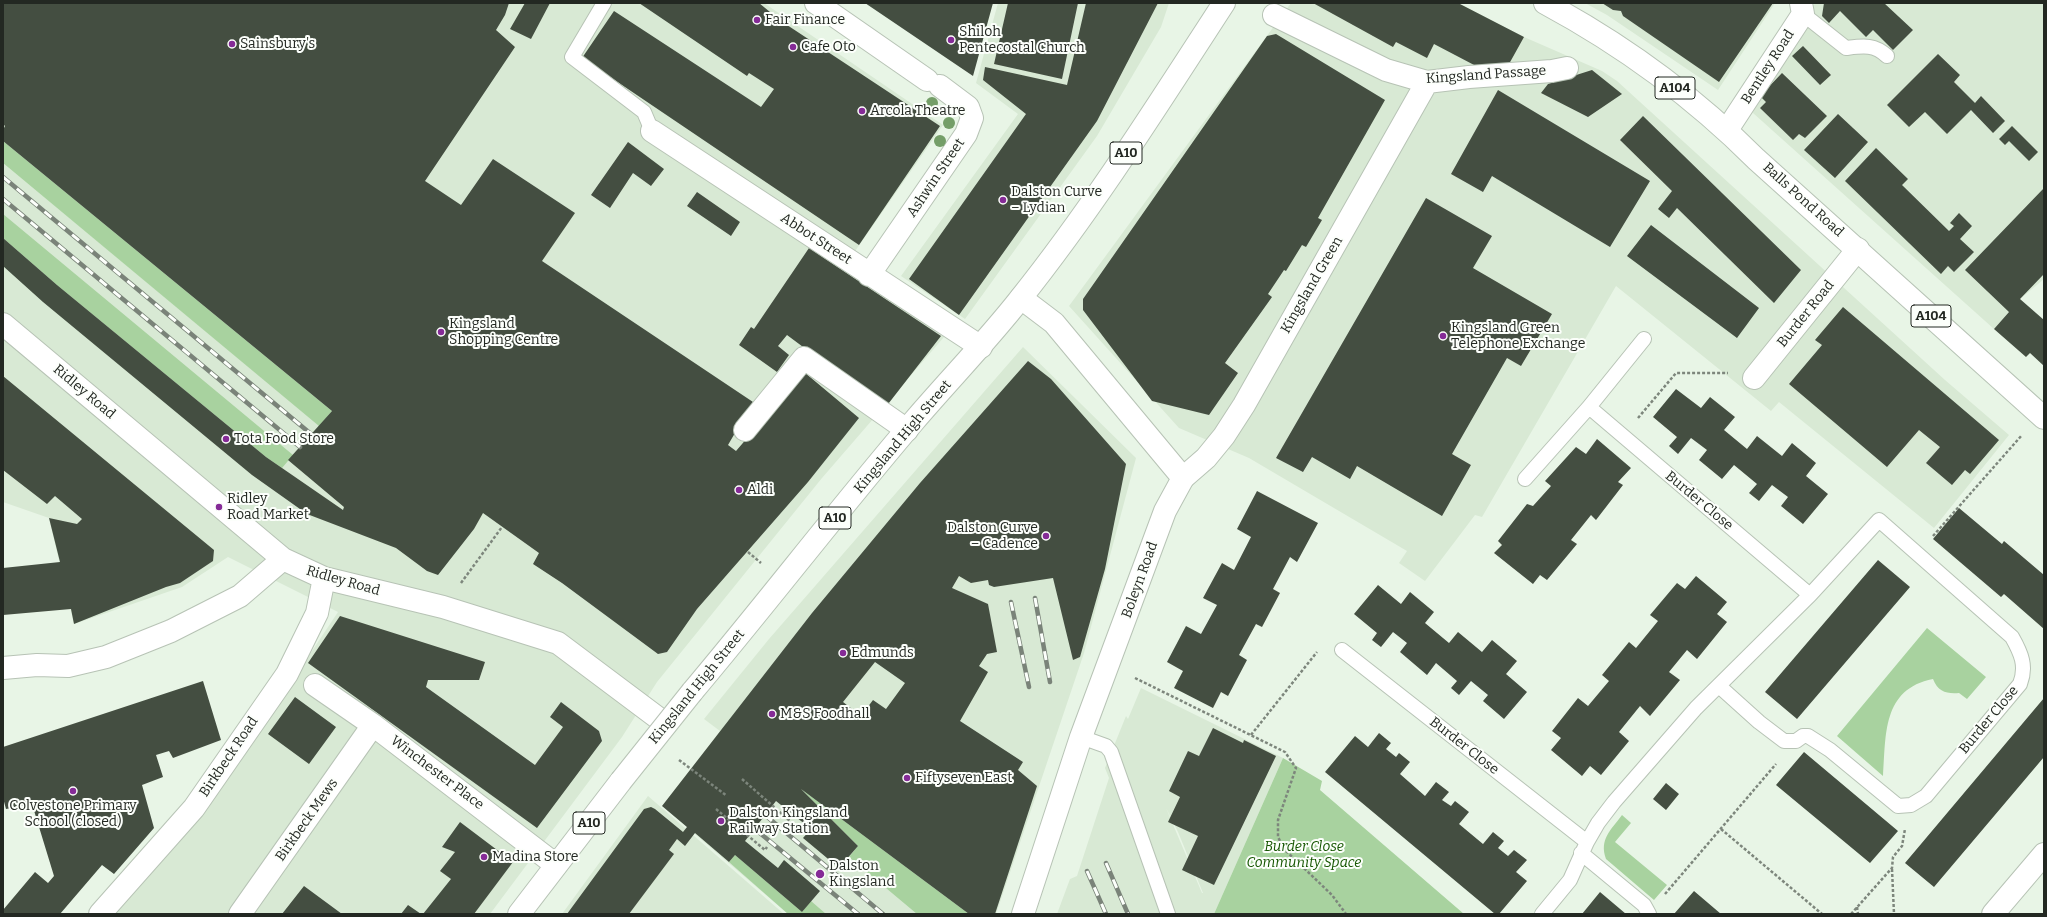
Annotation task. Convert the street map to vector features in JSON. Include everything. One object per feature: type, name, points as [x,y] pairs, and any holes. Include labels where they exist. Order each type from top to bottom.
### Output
[{"type":"main road","name":"Ashwin Street","points":[[816,3],[968,107],[972,118],[966,134],[869,275]]},
{"type":"main road","name":"Kingsland High Street","points":[[519,914],[621,781],[692,692],[907,430],[1021,298],[1079,222],[1224,3]]},
{"type":"main road","name":"Balls Pond Road","points":[[1545,3],[1621,47],[1728,130],[1756,159],[1858,249],[2044,418]]},
{"type":"main road","name":"Bentley Road","points":[[1728,130],[1802,9]]},
{"type":"main road","name":"Kingsland Passage","points":[[1274,15],[1386,70],[1427,82],[1469,77],[1552,71],[1567,68]]},
{"type":"main road","name":"Kingsland Green","points":[[1183,478],[1206,458],[1224,436],[1244,405],[1427,82]]},
{"type":"main road","name":"Abbot Street","points":[[652,131],[980,347]]},
{"type":"main road","name":"Burder Road","points":[[1754,378],[1858,249]]},
{"type":"main road","points":[[1021,298],[1054,323],[1183,478]]},
{"type":"main road","name":"Ridley Road","points":[[3,324],[283,559],[324,578],[444,607],[558,643],[666,724]]},
{"type":"main road","points":[[745,430],[804,358],[907,430]]},
{"type":"main road","name":"Boleyn Road","points":[[1022,914],[1081,736],[1165,511],[1183,478]]},
{"type":"main road","points":[[3,668],[37,665],[68,666],[106,657],[171,631],[240,596],[283,559]]},
{"type":"main road","name":"Birkbeck Road","points":[[100,914],[194,808],[286,674],[317,613],[324,578]]},
{"type":"main road","name":"Winchester Place","points":[[315,685],[373,725],[556,865]]},
{"type":"main road","name":"Birkbeck Mews","points":[[240,914],[373,725]]},
{"type":"main road","points":[[1993,914],[2042,862]]},
{"type":"lane","points":[[604,3],[572,57],[644,112],[652,131]]},
{"type":"lane","points":[[1802,9],[1846,48],[1868,45],[1880,49],[1887,56]]},
{"type":"lane","points":[[1525,479],[1589,407],[1644,339]]},
{"type":"lane","name":"Burder Close","points":[[1589,407],[1810,595]]},
{"type":"lane","name":"Burder Close","points":[[1542,914],[1570,880],[1584,848],[1598,823],[1657,751],[1696,708],[1810,595],[1879,520],[2012,637],[2022,654],[2024,674],[2020,684],[1926,796],[1911,805]]},
{"type":"lane","name":"Burder Close","points":[[1342,650],[1584,848],[1644,905],[1649,913]]},
{"type":"lane","points":[[1719,686],[1759,722],[1784,740],[1796,741],[1803,736],[1808,736],[1830,750],[1898,806],[1911,805]]},
{"type":"lane","points":[[1081,736],[1106,746],[1111,752],[1168,914]]},
{"type":"path","points":[[1624,436],[1676,373],[1724,372],[1754,378]]},
{"type":"path","points":[[1917,555],[2013,445]]},
{"type":"path","points":[[444,607],[502,527]]},
{"type":"path","points":[[748,552],[763,564]]},
{"type":"path","points":[[1251,735],[1328,639],[1342,650]]},
{"type":"path","points":[[1135,678],[1285,752],[1296,768],[1278,820],[1278,837],[1284,850],[1332,894],[1346,914]]},
{"type":"path","points":[[1649,913],[1796,741]]},
{"type":"path","points":[[679,760],[727,796]]},
{"type":"path","points":[[742,779],[790,821],[787,824]]},
{"type":"path","points":[[1894,914],[1893,857],[1902,846],[1911,805]]},
{"type":"path","points":[[716,809],[765,850],[767,847]]},
{"type":"path","points":[[1721,829],[1822,914]]},
{"type":"path","points":[[1851,914],[1892,868]]},
{"type":"path","points":[[1857,907],[1858,914]]},
{"type":"shaded area","points":[[3,3],[764,3],[943,125],[844,267],[944,337],[822,478],[657,682],[622,737],[490,914],[114,914],[204,813],[338,612],[228,557],[182,587],[74,624],[49,518],[3,502],[3,163],[319,425],[332,411],[3,141]]},
{"type":"shaded area","points":[[998,3],[1169,3],[1161,27],[1097,136],[965,319],[901,276],[1018,114],[976,83]]},
{"type":"shaded area","points":[[1291,3],[1458,3],[1524,37],[1602,71],[1617,81],[1945,380],[2009,435],[1934,528],[1779,402],[1771,411],[1616,286],[1482,517],[1475,515],[1425,581],[1399,563],[1407,551],[1249,458],[1179,428],[1069,306]]},
{"type":"shaded area","points":[[1585,3],[1775,3],[1718,90],[1607,15]]},
{"type":"shaded area","points":[[1815,3],[2044,3],[2044,279],[2020,299],[1994,329],[1753,113],[1755,97],[1774,75]]},
{"type":"shaded area","points":[[1023,347],[1136,458],[1084,653],[996,914],[788,914],[674,816],[720,731],[704,719],[769,639]]},
{"type":"shaded area","points":[[1141,688],[1283,758],[1214,914],[1057,914],[1070,879],[1077,876],[1109,778],[1105,768],[1126,716],[1128,719]],"holes":[[[1166,808],[1178,832],[1203,893]]]},
{"type":"shaded area","points":[[648,796],[784,914],[562,914]]},
{"type":"green space","points":[[3,141],[332,411],[319,426],[3,163]]},
{"type":"green space","points":[[3,214],[293,455],[282,468],[266,457],[57,285],[3,238]]},
{"type":"green space","points":[[1927,628],[1986,677],[1967,699],[1959,693],[1943,691],[1937,687],[1933,679],[1916,684],[1904,693],[1896,703],[1890,716],[1885,745],[1883,776],[1837,736]]},
{"type":"green space","name":"Burder Close Community Space","points":[[1283,758],[1322,781],[1320,790],[1464,914],[1214,914]]},
{"type":"green space","points":[[801,789],[969,914],[917,914],[849,857],[858,846]]},
{"type":"green space","points":[[1622,815],[1631,823],[1615,842],[1667,885],[1654,900],[1606,859],[1604,852],[1605,840],[1610,830]]},
{"type":"green space","points":[[735,855],[802,912],[811,901],[826,914],[788,914],[729,862]]},
{"type":"building","name":"Kingsland Shopping Centre","points":[[3,3],[509,3],[505,15],[496,30],[515,47],[425,181],[461,205],[493,159],[575,213],[542,261],[753,402],[728,445],[736,451],[804,372],[859,418],[808,482],[697,609],[667,652],[658,654],[562,583],[533,564],[539,553],[483,513],[474,529],[438,575],[427,571],[396,548],[307,514],[252,475],[43,302],[3,266],[3,238],[57,285],[266,457],[343,510],[344,507],[288,460],[332,411],[3,141],[3,130],[5,126],[3,124]]},
{"type":"building","points":[[525,3],[550,3],[531,39],[510,29]]},
{"type":"building","points":[[639,3],[759,3],[781,21],[940,126],[859,245],[582,58],[614,11],[761,107],[774,89],[749,73],[747,76]]},
{"type":"building","name":"Shiloh Pentecostal Church","points":[[865,3],[993,3],[973,76]]},
{"type":"building","points":[[1008,3],[1078,3],[1062,79],[994,64]]},
{"type":"building","name":"Dalston Curve – Lydian","points":[[1086,3],[1158,3],[1097,121],[959,315],[909,279],[1026,114],[983,80],[985,67],[1067,85]]},
{"type":"building","points":[[1313,3],[1458,3],[1524,37],[1509,64],[1476,66],[1434,44],[1427,58],[1396,42],[1393,47]]},
{"type":"building","points":[[1602,3],[1773,3],[1719,82],[1623,16],[1621,11],[1613,10]]},
{"type":"building","points":[[1824,3],[1884,3],[1913,30],[1893,50],[1873,30],[1866,37],[1840,11],[1829,23],[1822,16]]},
{"type":"building","points":[[1276,34],[1385,100],[1318,218],[1322,220],[1306,247],[1302,245],[1286,271],[1284,270],[1268,294],[1272,297],[1225,363],[1238,373],[1209,415],[1152,401],[1083,310],[1083,299],[1267,36]]},
{"type":"building","points":[[1803,46],[1831,75],[1820,85],[1792,56]]},
{"type":"building","points":[[1938,54],[1960,75],[1954,82],[1975,103],[1981,96],[2005,121],[1993,133],[1971,110],[1947,134],[1925,112],[1909,127],[1887,105]]},
{"type":"building","points":[[1592,70],[1622,94],[1588,117],[1541,93],[1548,84]]},
{"type":"building","points":[[1782,73],[1827,116],[1805,138],[1799,134],[1793,140],[1760,108],[1766,102],[1760,96]]},
{"type":"building","points":[[1498,90],[1650,181],[1610,247],[1492,176],[1483,192],[1451,174]]},
{"type":"building","points":[[1838,114],[1868,142],[1835,178],[1804,150]]},
{"type":"building","points":[[1643,116],[1801,270],[1774,303],[1677,208],[1669,218],[1658,209],[1672,191],[1620,140]]},
{"type":"building","points":[[2012,126],[2038,152],[2029,161],[2009,141],[2005,145],[1999,139]]},
{"type":"building","points":[[628,142],[664,169],[651,186],[633,173],[610,208],[591,195]]},
{"type":"building","points":[[1876,148],[1908,179],[1902,185],[1949,231],[1954,226],[1950,223],[1959,213],[1972,226],[1960,239],[1974,252],[1954,272],[1948,266],[1941,274],[1845,181]]},
{"type":"building","points":[[2044,188],[2044,274],[2020,299],[2044,320],[2044,366],[2030,353],[2026,357],[1994,329],[2009,312],[1965,270]]},
{"type":"building","points":[[697,192],[740,222],[731,236],[687,206]]},
{"type":"building","name":"Kingsland Green Telephone Exchange","points":[[1426,198],[1492,236],[1473,268],[1552,314],[1521,366],[1507,358],[1452,454],[1471,465],[1442,516],[1357,466],[1350,479],[1312,457],[1303,472],[1276,458]]},
{"type":"building","points":[[1651,225],[1759,308],[1737,338],[1627,256]]},
{"type":"building","points":[[809,248],[941,336],[885,408],[787,335],[778,346],[789,355],[777,372],[739,345],[751,327],[754,329]]},
{"type":"building","points":[[1843,307],[1999,440],[1970,474],[1965,470],[1952,485],[1926,463],[1940,447],[1919,430],[1887,467],[1789,384],[1822,345],[1815,340]]},
{"type":"building","points":[[1028,361],[1051,379],[1126,464],[1105,569],[1080,657],[1073,660],[1053,578],[994,587],[989,585],[988,580],[971,583],[959,576],[952,588],[988,604],[997,652],[987,654],[979,666],[988,672],[960,721],[1023,762],[1018,770],[1037,786],[995,914],[969,914],[801,789],[858,846],[839,868],[803,838],[811,829],[776,801],[745,841],[778,868],[784,860],[820,891],[802,912],[735,855],[729,862],[695,833],[685,846],[677,839],[669,850],[674,854],[629,914],[567,914],[644,809],[651,807],[655,809],[683,832],[687,827],[662,806],[812,613],[920,483]],"holes":[[[875,662],[905,683],[886,709],[873,700],[861,716],[843,702]]]},
{"type":"building","points":[[3,376],[214,550],[213,561],[180,583],[166,587],[74,624],[71,609],[3,615],[3,568],[60,562],[49,518],[77,524],[82,519],[55,496],[47,504],[3,470]]},
{"type":"building","points":[[1676,389],[1701,408],[1710,397],[1735,417],[1724,430],[1747,449],[1757,436],[1782,456],[1792,443],[1816,463],[1806,476],[1828,494],[1803,524],[1781,506],[1788,497],[1772,485],[1759,501],[1749,493],[1757,484],[1734,465],[1722,479],[1699,460],[1707,450],[1691,438],[1678,454],[1669,446],[1677,437],[1653,417]]},
{"type":"building","points":[[1597,439],[1631,468],[1618,482],[1623,485],[1596,520],[1591,515],[1571,540],[1577,544],[1547,580],[1540,575],[1533,584],[1494,553],[1502,545],[1498,541],[1527,504],[1533,506],[1551,486],[1545,481],[1576,447],[1586,454]]},
{"type":"building","points":[[1257,491],[1318,523],[1297,562],[1290,557],[1273,589],[1280,593],[1262,627],[1256,624],[1239,655],[1247,660],[1228,696],[1221,692],[1213,708],[1174,688],[1183,671],[1167,662],[1186,626],[1201,634],[1217,605],[1203,598],[1222,563],[1234,570],[1251,537],[1237,529]]},
{"type":"building","points":[[1959,508],[2002,544],[2004,541],[2044,575],[2044,629],[2004,594],[2001,597],[1933,539]]},
{"type":"building","points":[[1878,560],[1910,587],[1797,719],[1765,692]]},
{"type":"building","points":[[1696,576],[1727,602],[1717,614],[1727,622],[1697,659],[1687,650],[1669,672],[1680,680],[1650,716],[1640,706],[1619,732],[1629,741],[1601,775],[1590,766],[1582,776],[1551,750],[1561,738],[1552,731],[1578,698],[1588,706],[1609,681],[1602,675],[1629,642],[1636,648],[1658,621],[1650,615],[1677,583],[1685,589]]},
{"type":"building","points":[[1378,585],[1401,604],[1410,592],[1434,612],[1425,623],[1449,643],[1458,632],[1482,652],[1492,640],[1517,661],[1506,674],[1527,692],[1504,719],[1483,701],[1488,695],[1471,681],[1459,695],[1451,688],[1457,681],[1436,663],[1427,675],[1400,652],[1407,643],[1393,632],[1381,647],[1372,640],[1377,633],[1354,614]]},
{"type":"building","points":[[340,616],[485,662],[479,680],[428,680],[426,687],[535,765],[563,727],[550,717],[561,702],[599,731],[602,741],[537,828],[308,663]]},
{"type":"building","name":"Colvestone Primary School (closed)","points":[[203,681],[221,740],[173,758],[169,751],[156,755],[163,777],[142,785],[154,828],[114,874],[102,865],[60,914],[3,914],[3,910],[35,872],[48,883],[54,876],[32,804],[6,809],[3,798],[3,747]]},
{"type":"building","points":[[295,697],[336,727],[309,764],[268,734]]},
{"type":"building","points":[[2044,698],[2044,757],[1934,887],[1905,863]]},
{"type":"building","points":[[1213,728],[1243,743],[1244,740],[1276,756],[1214,885],[1182,870],[1198,836],[1168,822],[1180,797],[1169,791],[1188,751],[1199,756]]},
{"type":"building","points":[[1379,733],[1391,743],[1386,749],[1396,757],[1399,753],[1410,762],[1400,774],[1425,796],[1436,782],[1449,792],[1442,800],[1451,806],[1455,801],[1469,812],[1459,824],[1483,844],[1493,832],[1504,841],[1498,848],[1508,856],[1514,850],[1527,860],[1516,872],[1527,881],[1499,914],[1495,914],[1325,772],[1355,736],[1368,747]]},
{"type":"building","points":[[1804,752],[1898,831],[1870,863],[1776,785]]},
{"type":"building","points":[[1666,783],[1679,794],[1666,810],[1653,799]]},
{"type":"building","points":[[460,822],[513,862],[474,914],[423,914],[451,879],[440,871],[455,852],[442,847]]},
{"type":"building","points":[[304,886],[342,914],[282,914]]},
{"type":"building","points":[[1694,891],[1721,914],[1674,914]]},
{"type":"building","points":[[1600,892],[1626,914],[1582,914]]},
{"type":"building","points":[[408,905],[421,914],[401,914]]},
{"type":"railway","points":[[3,177],[311,434]]},
{"type":"railway","points":[[3,199],[300,447]]},
{"type":"railway","points":[[1035,598],[1050,682]]},
{"type":"railway","points":[[1011,602],[1029,687]]},
{"type":"railway","points":[[765,815],[883,914]]},
{"type":"railway","points":[[755,829],[858,914]]},
{"type":"railway","points":[[1106,863],[1128,914]]},
{"type":"railway","points":[[1087,871],[1106,914]]},
{"type":"place","name":"Fair Finance","points":[[757,20]]},
{"type":"place","name":"Shiloh Pentecostal Church","points":[[951,40]]},
{"type":"place","name":"Sainsbury's","points":[[232,44]]},
{"type":"place","name":"Cafe Oto","points":[[793,47]]},
{"type":"place","name":"Arcola Theatre","points":[[862,111]]},
{"type":"place","name":"Dalston Curve – Lydian","points":[[1003,200]]},
{"type":"place","name":"Kingsland Shopping Centre","points":[[441,332]]},
{"type":"place","name":"Kingsland Green Telephone Exchange","points":[[1443,336]]},
{"type":"place","name":"Tota Food Store","points":[[226,439]]},
{"type":"place","name":"Aldi","points":[[739,490]]},
{"type":"place","name":"Ridley Road Market","points":[[219,507]]},
{"type":"place","name":"Dalston Curve – Cadence","points":[[1046,536]]},
{"type":"place","name":"Edmunds","points":[[843,653]]},
{"type":"place","name":"M&S Foodhall","points":[[772,714]]},
{"type":"place","name":"Fiftyseven East","points":[[907,778]]},
{"type":"place","name":"Colvestone Primary School (closed)","points":[[73,791]]},
{"type":"place","name":"Dalston Kingsland Railway Station","points":[[721,821]]},
{"type":"place","name":"Madina Store","points":[[484,857]]},
{"type":"place","name":"Dalston Kingsland","points":[[820,874]]}]
